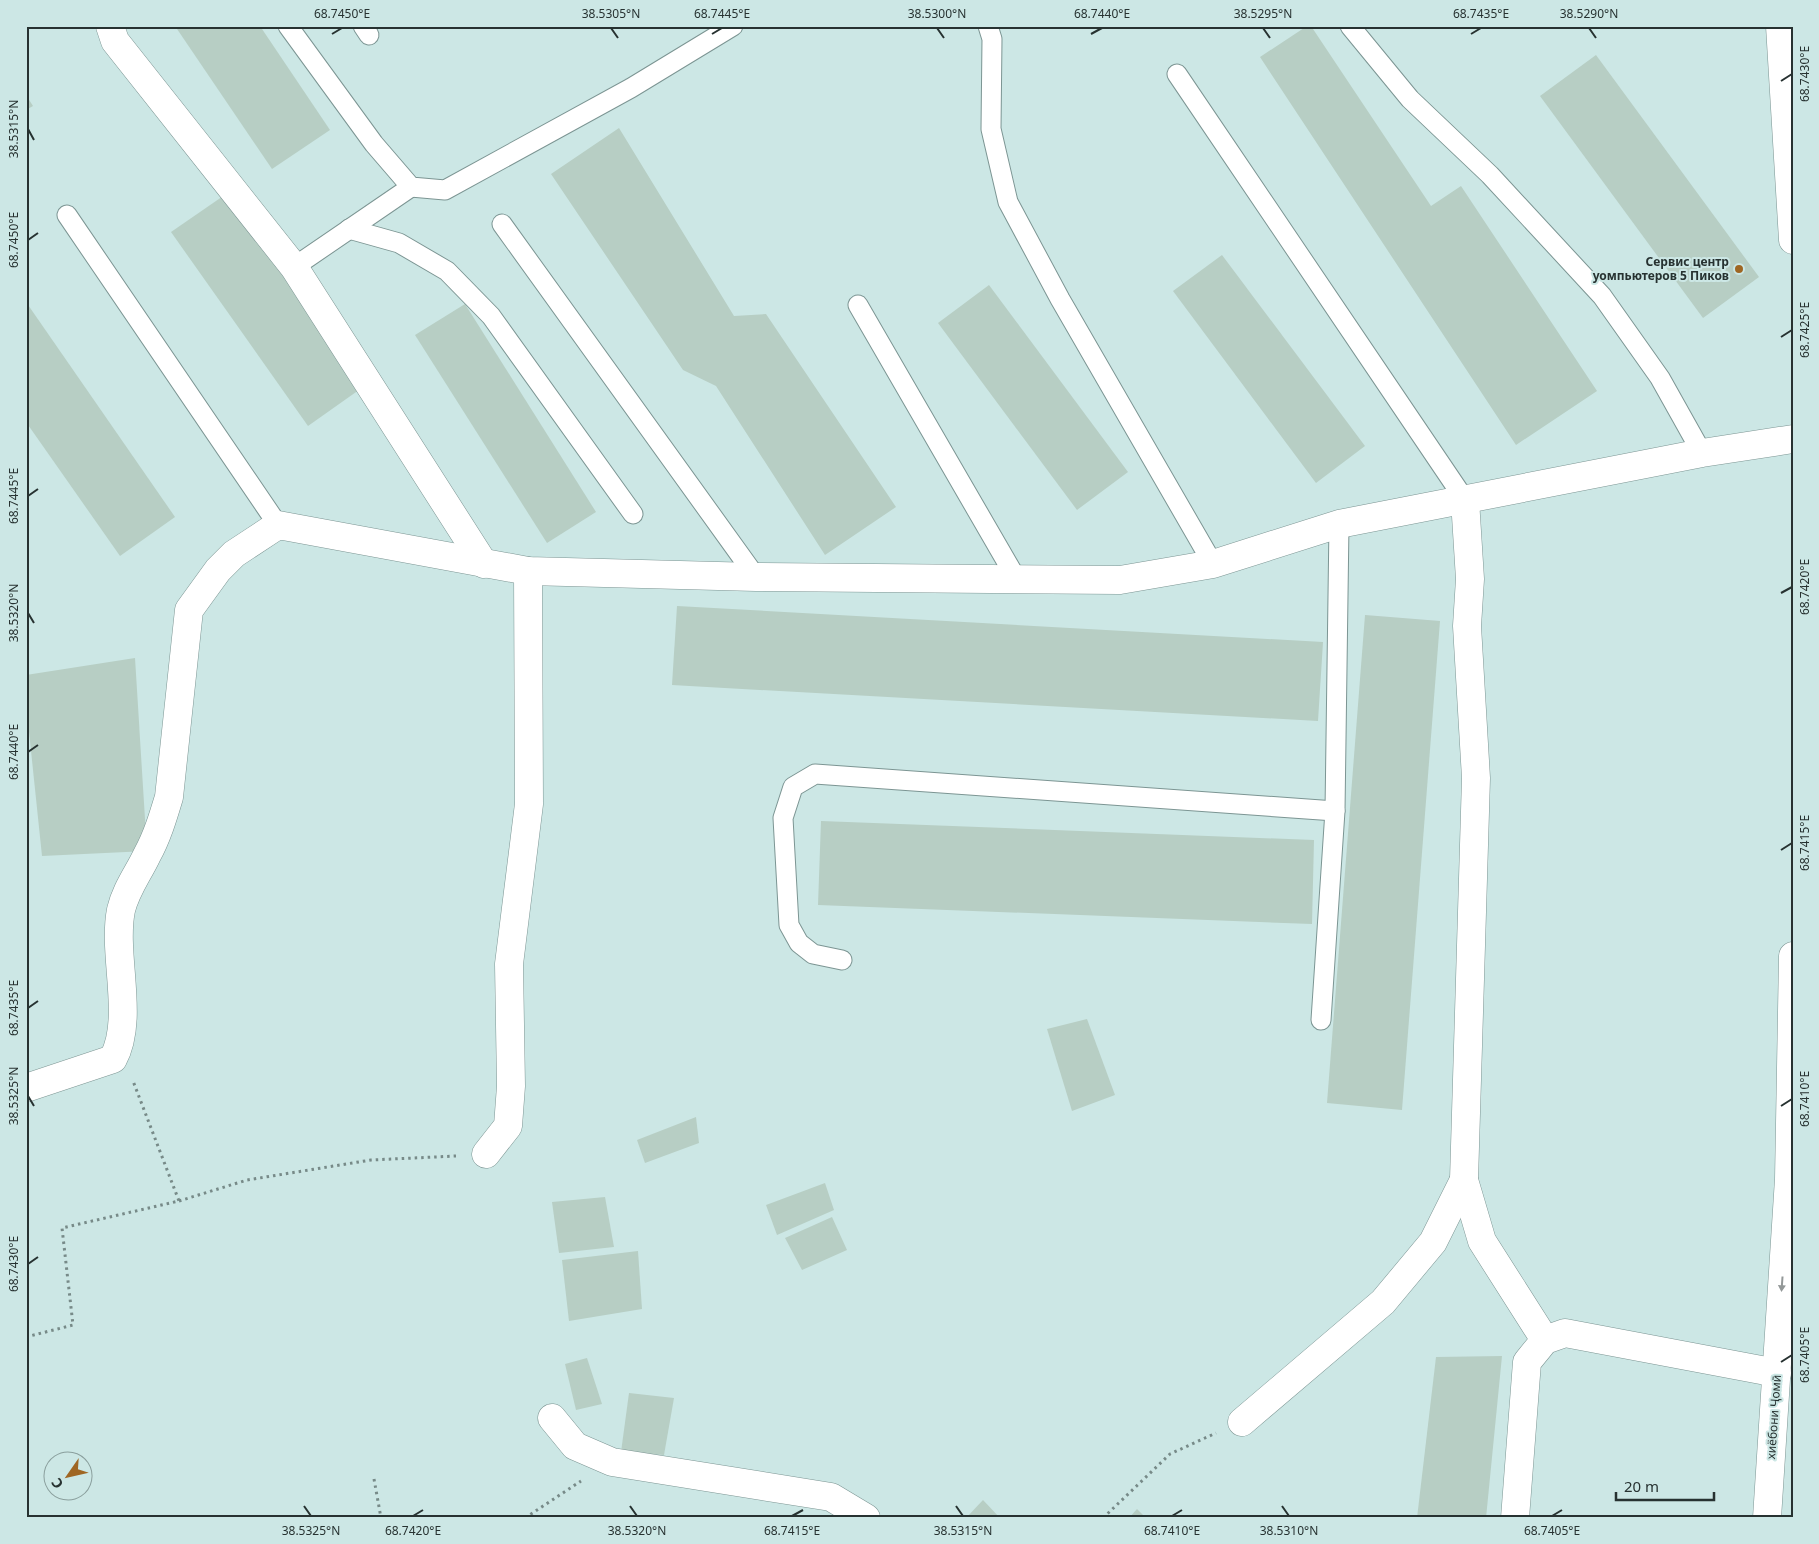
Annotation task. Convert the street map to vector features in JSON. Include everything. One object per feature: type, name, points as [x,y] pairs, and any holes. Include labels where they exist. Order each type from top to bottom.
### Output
[{"type":"street","points":[[110,26],[114,41],[294,266],[484,564]]},
{"type":"street","points":[[1780,26],[1793,240]]},
{"type":"street","points":[[26,1088],[113,1059],[120,1046],[122,987],[121,913],[128,888],[147,855],[160,825],[169,797],[189,610],[218,570],[234,554],[278,525],[528,571],[756,577],[1120,580],[1213,564],[1339,524],[1702,453],[1793,439]]},
{"type":"street","points":[[1465,500],[1470,579],[1468,626],[1476,778],[1464,1180],[1482,1241],[1545,1340]]},
{"type":"street","points":[[486,1154],[508,1126],[511,1086],[509,964],[529,804],[528,571]]},
{"type":"street","name":"хиёбони Ҷомӣ","points":[[1767,1518],[1789,1179],[1793,956]]},
{"type":"street","points":[[1242,1422],[1384,1302],[1433,1242],[1464,1180]]},
{"type":"street","points":[[1515,1518],[1527,1362],[1545,1340],[1565,1333],[1777,1373]]},
{"type":"street","points":[[552,1418],[575,1446],[612,1462],[831,1497],[866,1518]]},
{"type":"lane","points":[[288,26],[374,144],[411,187]]},
{"type":"lane","points":[[294,266],[411,187],[445,190],[630,88],[733,26]]},
{"type":"lane","points":[[988,26],[992,39],[991,129],[1008,202],[1060,299],[1213,564]]},
{"type":"lane","points":[[1350,26],[1410,99],[1490,175],[1602,296],[1660,378],[1702,453]]},
{"type":"lane","points":[[1177,74],[1465,500]]},
{"type":"lane","points":[[67,215],[278,525]]},
{"type":"lane","points":[[502,224],[756,577]]},
{"type":"lane","points":[[349,229],[399,243],[447,270],[491,316],[632,514]]},
{"type":"lane","points":[[858,305],[1016,578]]},
{"type":"lane","points":[[1321,1020],[1335,811],[1339,524]]},
{"type":"lane","points":[[842,960],[812,954],[798,943],[789,925],[783,818],[793,787],[815,774],[1335,811]]},
{"type":"path","points":[[120,1046],[179,1201]]},
{"type":"path","points":[[26,1337],[73,1325],[62,1228],[179,1201],[247,1180],[371,1160],[486,1154]]},
{"type":"path","points":[[1103,1518],[1170,1454],[1242,1422]]},
{"type":"path","points":[[525,1518],[612,1462]]},
{"type":"path","points":[[374,1479],[381,1518]]},
{"type":"building","points":[[175,26],[260,26],[330,130],[272,169]]},
{"type":"building","points":[[1307,26],[1311,26],[1431,206],[1461,186],[1597,391],[1516,445],[1260,57]]},
{"type":"building","points":[[1596,55],[1759,277],[1703,318],[1540,96]]},
{"type":"building","points":[[26,95],[33,106],[26,110]]},
{"type":"building","points":[[619,128],[734,316],[766,314],[896,507],[825,555],[716,386],[683,370],[551,174]]},
{"type":"building","points":[[229,192],[366,385],[308,426],[171,232]]},
{"type":"building","points":[[1222,255],[1365,446],[1316,483],[1173,291]]},
{"type":"building","points":[[989,285],[1128,472],[1077,510],[938,323]]},
{"type":"building","points":[[26,302],[175,517],[120,556],[26,422]]},
{"type":"building","points":[[465,304],[596,512],[547,543],[415,335]]},
{"type":"building","points":[[677,606],[1323,642],[1318,721],[672,685]]},
{"type":"building","points":[[1365,615],[1440,621],[1402,1110],[1327,1103]]},
{"type":"building","points":[[135,658],[147,851],[42,856],[26,703],[26,675]]},
{"type":"building","points":[[821,821],[1314,840],[1312,924],[818,905]]},
{"type":"building","points":[[1087,1019],[1115,1095],[1072,1111],[1047,1029]]},
{"type":"building","points":[[696,1117],[699,1143],[645,1163],[637,1140]]},
{"type":"building","points":[[825,1183],[834,1210],[777,1235],[766,1205]]},
{"type":"building","points":[[605,1197],[614,1247],[559,1253],[552,1202]]},
{"type":"building","points":[[832,1217],[847,1250],[802,1270],[785,1238]]},
{"type":"building","points":[[638,1251],[642,1309],[569,1321],[562,1260]]},
{"type":"building","points":[[1502,1356],[1486,1518],[1417,1518],[1436,1357]]},
{"type":"building","points":[[587,1358],[602,1404],[576,1410],[565,1364]]},
{"type":"building","points":[[629,1393],[674,1398],[664,1455],[621,1452]]},
{"type":"building","points":[[983,1500],[1000,1518],[966,1518]]},
{"type":"building","points":[[1137,1509],[1146,1518],[1129,1518]]},
{"type":"place","name":"Сервис центр уомпьютеров 5 Пиков","points":[[1739,269]]}]
